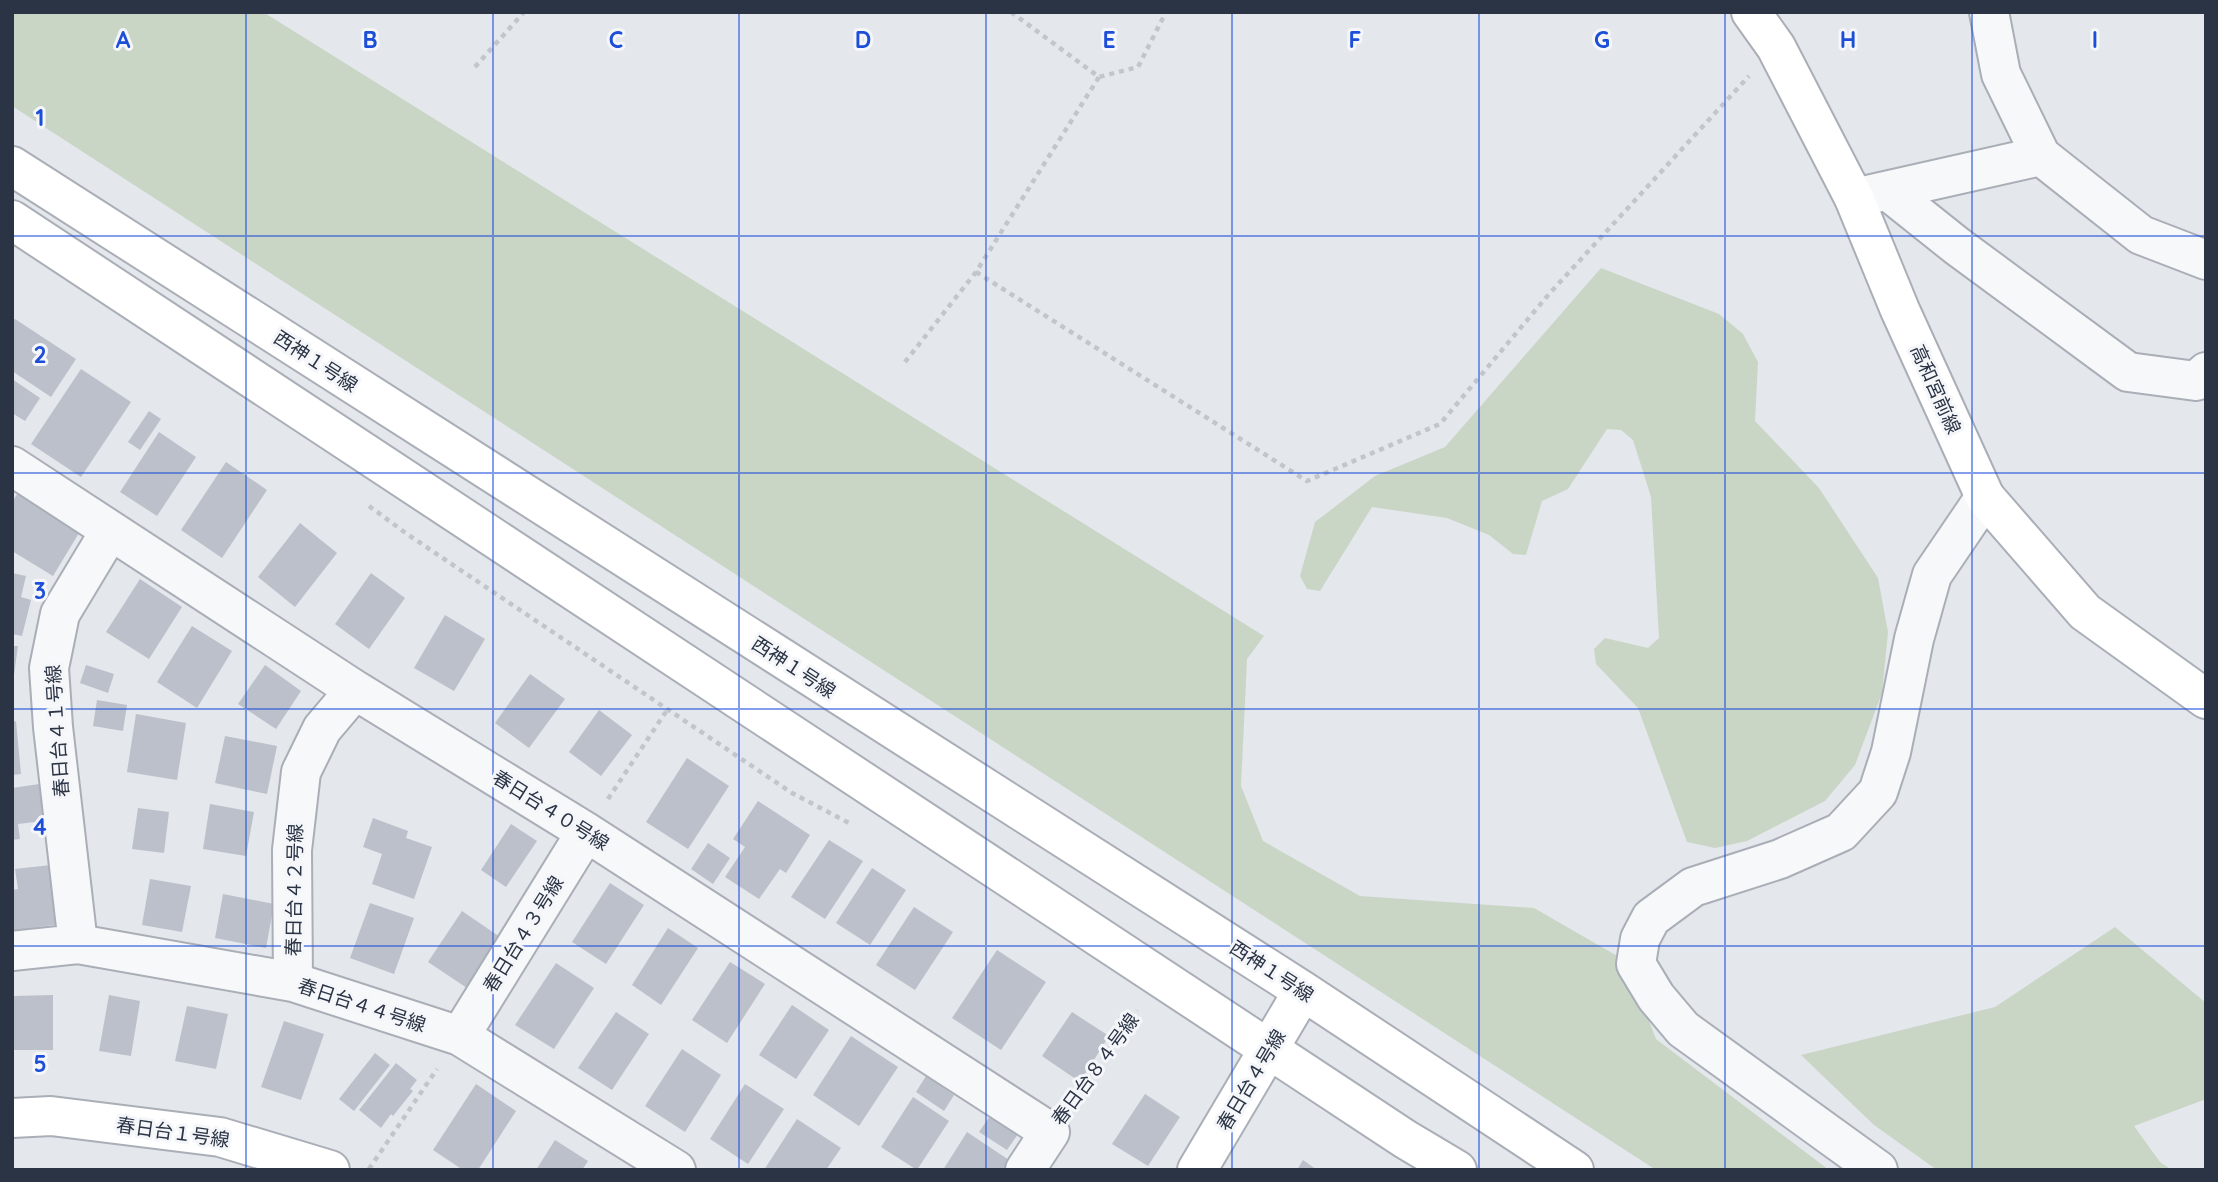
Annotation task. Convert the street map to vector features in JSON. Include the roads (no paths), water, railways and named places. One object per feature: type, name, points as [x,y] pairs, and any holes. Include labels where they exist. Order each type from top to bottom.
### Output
[{"type":"street","name":"高和宮前線","points":[[1751,12],[1871,194],[1900,310],[1985,497],[2085,612],[2206,699]]},
{"type":"street","points":[[1989,12],[2001,74],[2041,156],[2141,235],[2206,260]]},
{"type":"street","points":[[1871,194],[2041,156]]},
{"type":"street","name":"西神１号線","points":[[12,166],[1303,991],[1574,1170]]},
{"type":"street","points":[[1871,194],[1957,246],[2128,372],[2196,381],[2206,372]]},
{"type":"street","points":[[12,220],[1405,1139],[1457,1170]]},
{"type":"street","name":"春日台４０号線","points":[[12,466],[355,690],[586,832],[1050,1132],[1025,1170]]},
{"type":"street","points":[[1878,1170],[1683,1029],[1656,997],[1636,964],[1640,939],[1651,918],[1693,887],[1780,859],[1841,832],[1878,792],[1891,752],[1914,639],[1932,575],[1985,497]]},
{"type":"street","name":"春日台４１号線","points":[[78,944],[53,727],[49,668],[60,614],[110,531]]},
{"type":"street","name":"春日台４２号線","points":[[293,982],[292,850],[301,772],[322,729],[355,690]]},
{"type":"street","name":"春日台４３号線","points":[[460,1036],[586,832]]},
{"type":"street","name":"春日台４４号線","points":[[12,951],[78,944],[293,982],[460,1036],[676,1170]]},
{"type":"street","name":"春日台４号線","points":[[1197,1170],[1303,991]]},
{"type":"street","name":"春日台１号線","points":[[12,1118],[51,1116],[220,1137],[330,1170]]}]
